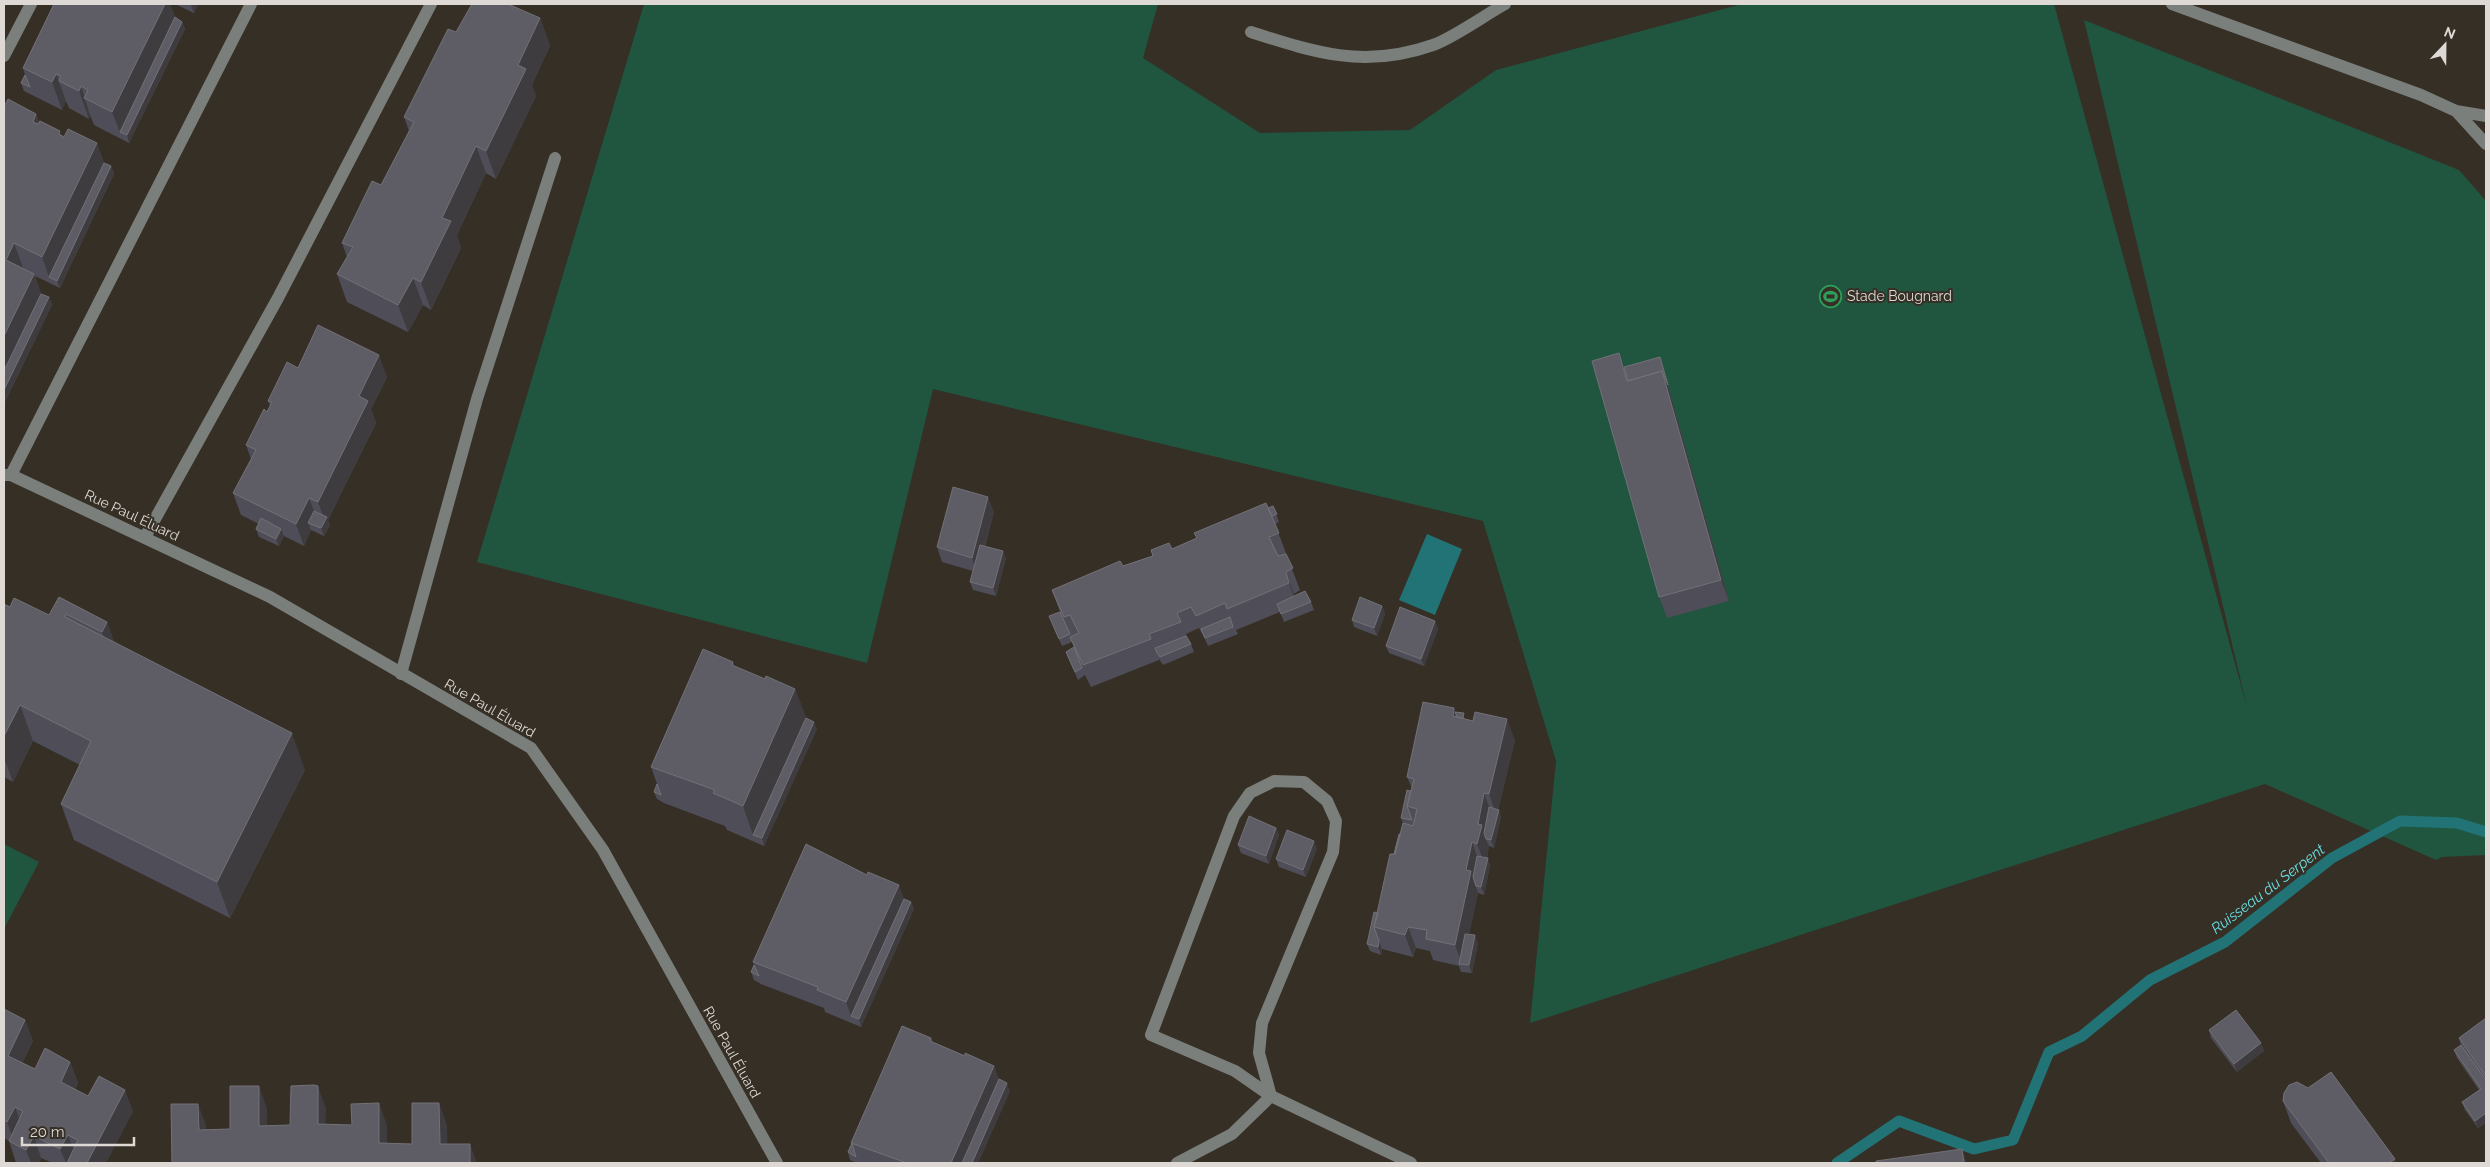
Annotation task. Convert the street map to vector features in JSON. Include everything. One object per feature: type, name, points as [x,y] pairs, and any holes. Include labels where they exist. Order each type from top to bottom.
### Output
[{"type":"street","points":[[4,56],[31,4]]},
{"type":"street","points":[[7,475],[251,4]]},
{"type":"street","points":[[145,537],[278,298],[431,4]]},
{"type":"street","points":[[1251,32],[1316,53],[1371,59],[1434,45],[1505,4]]},
{"type":"street","points":[[2172,4],[2421,95],[2456,111],[2486,116]]},
{"type":"street","points":[[2456,111],[2486,144]]},
{"type":"street","points":[[401,674],[477,398],[555,158]]},
{"type":"street","name":"Rue Paul Éluard","points":[[7,475],[145,537],[270,597],[531,748],[603,850],[777,1163]]},
{"type":"street","points":[[1272,1096],[1259,1053],[1262,1023],[1333,852],[1336,821],[1327,801],[1304,782],[1274,781],[1250,792],[1234,816],[1151,1035],[1235,1071],[1272,1096],[1412,1163]]},
{"type":"street","points":[[1176,1163],[1207,1149],[1232,1134],[1272,1096]]},
{"type":"green space","points":[[644,4],[1158,4],[1143,58],[1260,133],[1410,130],[1496,70],[1742,4],[2054,4],[2247,707],[2084,20],[2459,170],[2486,201],[2486,855],[2442,857],[2436,860],[2265,784],[1530,1023],[1556,761],[1483,521],[933,389],[867,663],[477,562]]},
{"type":"green space","points":[[4,844],[39,862],[4,929]]},
{"type":"water","points":[[1427,534],[1462,549],[1435,615],[1399,600]]},
{"type":"building","points":[[54,4],[165,4],[112,112],[84,98],[88,90],[81,86],[79,91],[59,81],[61,76],[56,74],[52,82],[23,68]]},
{"type":"building","points":[[472,4],[508,4],[540,18],[518,65],[526,69],[486,151],[476,146],[442,218],[451,221],[421,282],[413,278],[398,305],[337,274],[353,247],[342,243],[372,181],[381,185],[414,122],[404,117],[448,29],[456,32]]},
{"type":"building","points":[[175,17],[182,22],[127,135],[120,132]]},
{"type":"building","points":[[25,75],[30,87],[21,83]]},
{"type":"building","points":[[8,99],[36,114],[33,122],[38,124],[40,121],[60,131],[59,134],[64,137],[68,129],[97,143],[42,257],[14,243],[6,260],[34,274],[4,336],[4,107]]},
{"type":"building","points":[[104,163],[111,166],[57,281],[49,277]]},
{"type":"building","points":[[41,294],[49,297],[4,390],[4,371]]},
{"type":"building","points":[[318,325],[379,355],[359,396],[368,401],[318,502],[309,498],[296,524],[233,493],[256,450],[246,445],[264,409],[267,412],[272,402],[268,401],[287,362],[298,368]]},
{"type":"building","points":[[1619,353],[1627,381],[1662,371],[1721,580],[1659,597],[1592,361]]},
{"type":"building","points":[[1660,357],[1668,385],[1662,371],[1628,381],[1624,367]]},
{"type":"building","points":[[953,487],[988,497],[972,558],[937,547]]},
{"type":"building","points":[[1266,503],[1279,533],[1269,537],[1278,556],[1286,554],[1293,568],[1286,572],[1289,583],[1227,609],[1225,603],[1196,616],[1191,607],[1177,613],[1181,622],[1149,634],[1151,639],[1083,665],[1070,637],[1079,633],[1070,615],[1064,617],[1052,590],[1120,561],[1123,566],[1153,556],[1151,550],[1169,543],[1172,549],[1197,538],[1194,533]]},
{"type":"building","points":[[1273,506],[1277,514],[1272,516],[1268,508]]},
{"type":"building","points":[[314,511],[327,517],[321,528],[308,523]]},
{"type":"building","points":[[261,518],[281,529],[276,539],[256,529]]},
{"type":"building","points":[[980,545],[1003,551],[993,588],[970,582]]},
{"type":"building","points":[[1305,591],[1311,602],[1281,614],[1277,604]]},
{"type":"building","points":[[59,597],[107,622],[102,632],[66,614],[65,617],[292,733],[217,882],[61,804],[91,741],[20,705],[4,736],[4,604],[10,607],[14,598],[49,615]]},
{"type":"building","points":[[1360,597],[1382,606],[1374,628],[1352,620]]},
{"type":"building","points":[[1400,607],[1435,621],[1421,659],[1386,646]]},
{"type":"building","points":[[1060,612],[1070,634],[1059,639],[1049,616]]},
{"type":"building","points":[[1230,617],[1233,627],[1205,638],[1201,629]]},
{"type":"building","points":[[1186,636],[1191,644],[1160,657],[1156,651],[1155,648]]},
{"type":"building","points":[[1074,647],[1082,668],[1075,672],[1066,652]]},
{"type":"building","points":[[703,649],[733,662],[732,665],[765,679],[766,676],[795,689],[743,806],[713,793],[715,790],[651,767]]},
{"type":"building","points":[[1423,702],[1454,708],[1453,716],[1473,721],[1475,712],[1507,719],[1489,794],[1484,793],[1478,824],[1482,825],[1477,844],[1472,842],[1466,870],[1471,871],[1455,945],[1426,939],[1427,930],[1408,927],[1405,935],[1374,927],[1390,854],[1395,854],[1403,823],[1413,826],[1417,809],[1407,806],[1414,779],[1407,777]]},
{"type":"building","points":[[1455,712],[1464,713],[1463,718],[1457,717]]},
{"type":"building","points":[[806,718],[814,722],[762,838],[753,835]]},
{"type":"building","points":[[657,784],[661,795],[654,792]]},
{"type":"building","points":[[1407,790],[1411,791],[1407,806],[1412,820],[1401,818]]},
{"type":"building","points":[[1489,807],[1499,810],[1491,840],[1486,839],[1484,833]]},
{"type":"building","points":[[1249,816],[1276,828],[1266,856],[1238,845]]},
{"type":"building","points":[[1287,830],[1314,841],[1303,870],[1276,859]]},
{"type":"building","points":[[1399,834],[1400,834],[1394,854]]},
{"type":"building","points":[[806,844],[867,875],[868,872],[899,885],[846,1002],[817,990],[818,987],[753,962]]},
{"type":"building","points":[[1477,856],[1488,858],[1481,887],[1476,886],[1473,877]]},
{"type":"building","points":[[904,899],[911,902],[859,1019],[851,1016]]},
{"type":"building","points":[[1374,912],[1378,913],[1374,927],[1379,941],[1378,947],[1367,944]]},
{"type":"building","points":[[1465,934],[1475,935],[1469,965],[1459,964]]},
{"type":"building","points":[[754,965],[759,976],[751,972]]},
{"type":"building","points":[[4,1009],[25,1020],[8,1056],[35,1069],[45,1048],[70,1062],[61,1082],[88,1096],[99,1076],[125,1090],[87,1163],[67,1163],[78,1140],[68,1135],[60,1149],[34,1136],[26,1150],[9,1141],[23,1111],[15,1107],[7,1122],[4,1120]]},
{"type":"building","points":[[2236,1010],[2261,1043],[2234,1064],[2209,1030]]},
{"type":"building","points":[[2486,1018],[2486,1077],[2459,1038]]},
{"type":"building","points":[[902,1026],[931,1038],[930,1041],[965,1056],[965,1053],[994,1066],[951,1163],[907,1163],[851,1143]]},
{"type":"building","points":[[2461,1045],[2486,1080],[2486,1113],[2475,1121],[2462,1102],[2481,1089],[2454,1050]]},
{"type":"building","points":[[2331,1072],[2395,1159],[2389,1163],[2329,1163],[2283,1101],[2284,1093],[2289,1085],[2297,1082],[2308,1088]]},
{"type":"building","points":[[999,1079],[1007,1083],[972,1163],[962,1163]]},
{"type":"building","points":[[230,1086],[259,1086],[259,1126],[290,1125],[291,1086],[318,1086],[318,1124],[352,1125],[351,1104],[379,1103],[379,1143],[412,1144],[412,1103],[439,1103],[440,1144],[470,1144],[470,1163],[172,1163],[171,1104],[198,1104],[199,1130],[230,1129]]},
{"type":"building","points":[[852,1143],[856,1157],[848,1152]]},
{"type":"building","points":[[1962,1149],[1964,1163],[1876,1163],[1876,1161]]},
{"type":"waterway","name":"Ruisseau du Serpent","points":[[1837,1163],[1899,1121],[1974,1149],[2013,1140],[2049,1052],[2082,1036],[2150,980],[2225,942],[2332,858],[2400,821],[2457,823],[2486,832]]},
{"type":"place","name":"Stade Bougnard","points":[[1831,296]]}]
